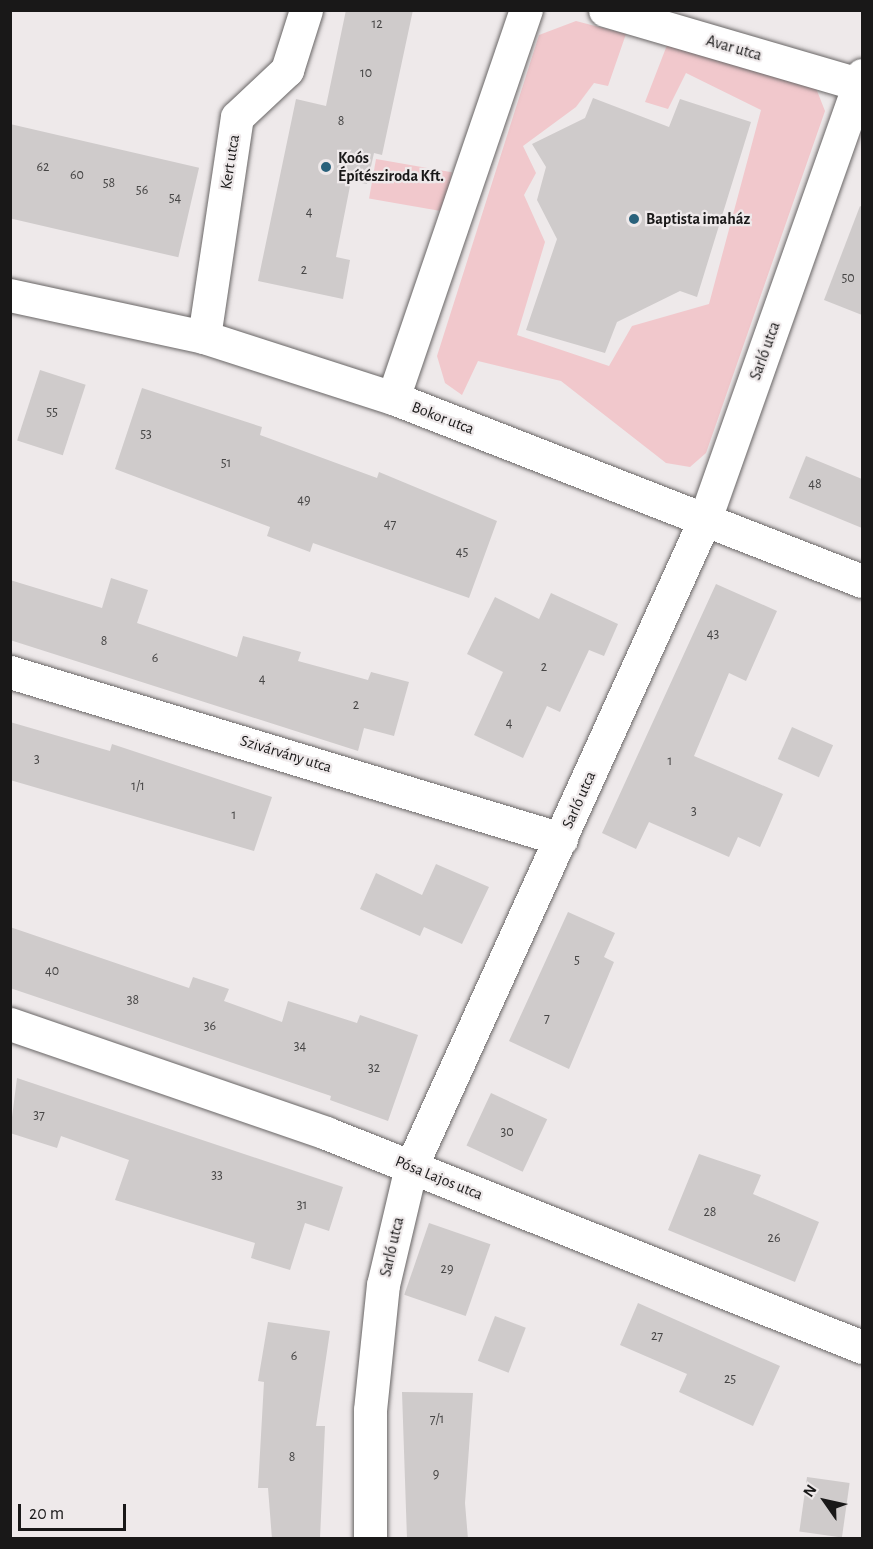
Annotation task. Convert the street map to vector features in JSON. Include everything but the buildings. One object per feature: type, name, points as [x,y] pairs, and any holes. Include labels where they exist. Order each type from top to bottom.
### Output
[{"type":"street","name":"Kert utca","points":[[204,337],[237,117],[287,70],[306,10]]},
{"type":"street","points":[[393,398],[526,10]]},
{"type":"street","name":"Avar utca","points":[[605,10],[862,81]]},
{"type":"street","name":"Sarló utca","points":[[370,1539],[370,1410],[382,1296],[411,1167],[705,519],[862,81]]},
{"type":"street","name":"Bokor utca","points":[[10,295],[204,337],[393,398],[862,580]]},
{"type":"street","name":"Szivárvány utca","points":[[10,672],[561,839]]},
{"type":"street","name":"Pósa Lajos utca","points":[[10,1024],[411,1167],[862,1347]]},
{"type":"shaded area","points":[[576,21],[626,34],[608,86],[594,83],[576,107],[523,146],[536,173],[524,195],[545,242],[517,335],[609,366],[632,326],[709,304],[761,110],[686,73],[668,109],[645,102],[669,40],[814,83],[825,111],[706,453],[690,467],[666,463],[561,381],[478,361],[462,395],[445,383],[437,356],[539,35]]},
{"type":"shaded area","points":[[376,159],[452,172],[445,212],[369,198]]},
{"type":"place","name":"Koós Építésziroda Kft.","points":[[326,167]]},
{"type":"place","name":"Baptista imaház","points":[[634,219]]}]
